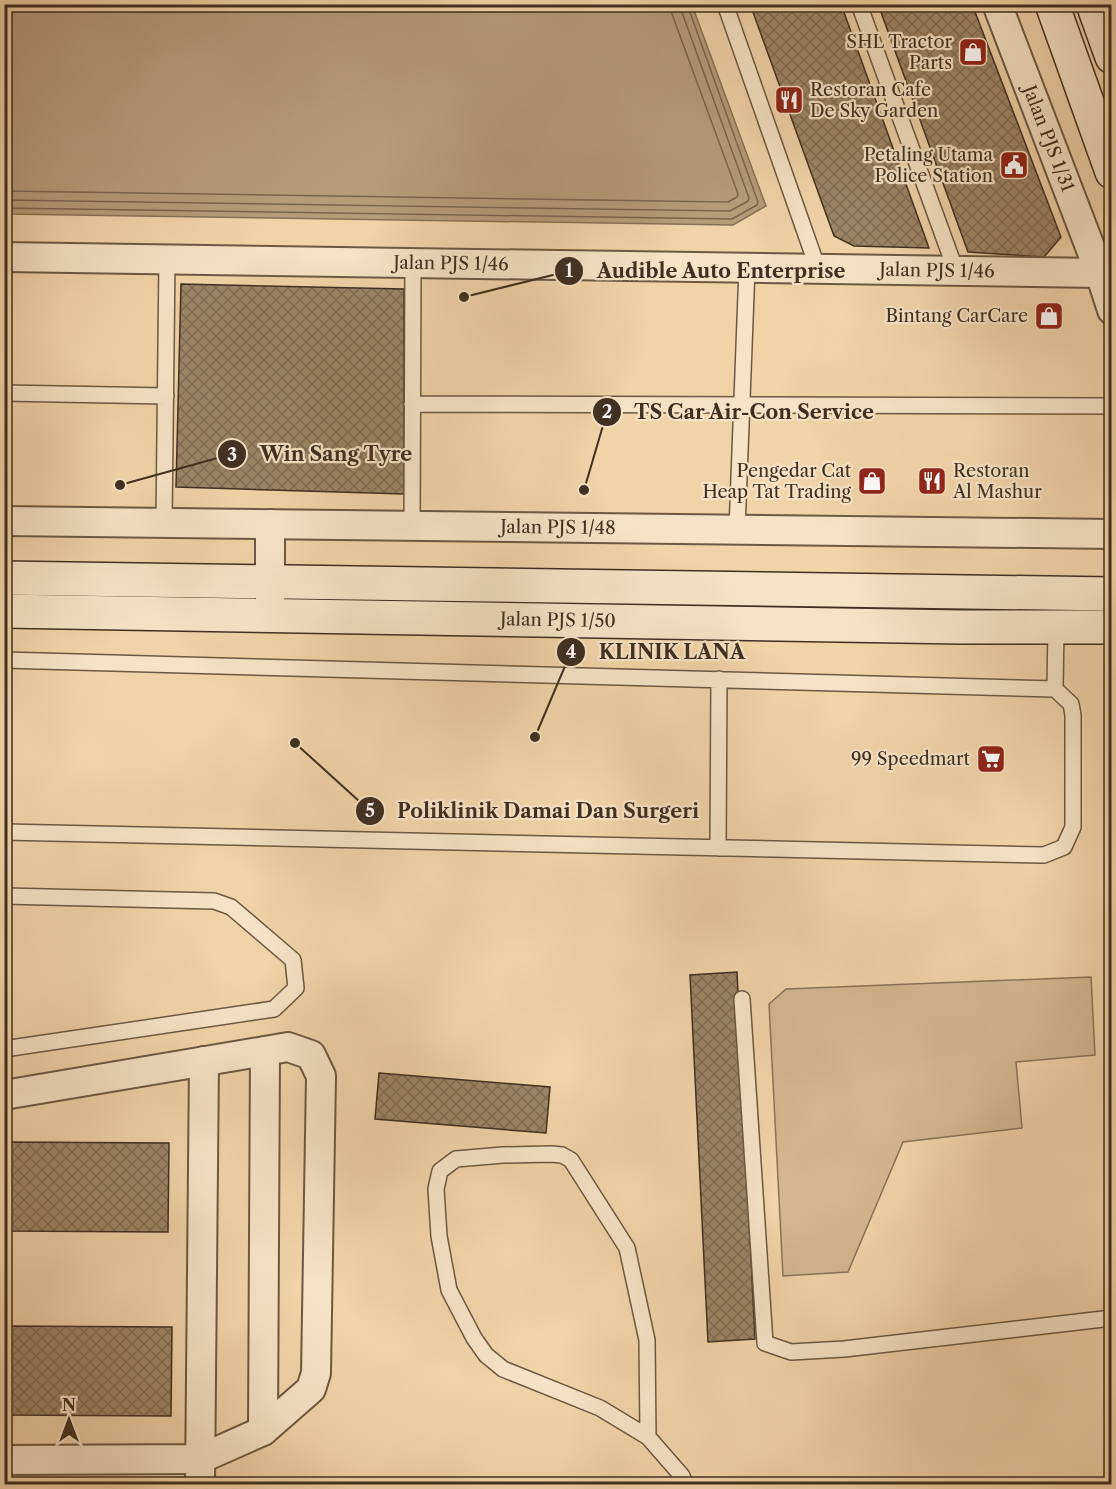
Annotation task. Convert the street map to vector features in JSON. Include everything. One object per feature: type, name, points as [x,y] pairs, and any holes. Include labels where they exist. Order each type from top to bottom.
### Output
[{"type":"street","name":"Jalan PJS 1/31","points":[[997,4],[1106,271]]},
{"type":"street","points":[[1052,4],[1112,172]]},
{"type":"street","points":[[1093,4],[1112,57]]},
{"type":"street","name":"Jalan PJS 1/46","points":[[4,257],[956,271],[1106,271]]},
{"type":"street","points":[[1106,271],[1112,310]]},
{"type":"street","name":"Jalan PJS 1/48","points":[[4,521],[1112,534]]},
{"type":"street","points":[[270,524],[270,615]]},
{"type":"street","name":"Jalan PJS 1/50","points":[[4,578],[1112,594]]},
{"type":"street","name":"Jalan PJS 1/50","points":[[4,611],[1112,627]]},
{"type":"street","points":[[4,1095],[288,1047],[311,1055],[321,1076],[316,1373],[311,1389],[263,1431],[200,1472],[4,1460]]},
{"type":"street","points":[[263,1431],[265,1051]]},
{"type":"street","points":[[200,1472],[204,1061]]},
{"type":"lane","points":[[725,4],[818,269]]},
{"type":"lane","points":[[859,4],[956,271]]},
{"type":"lane","points":[[164,523],[167,259]]},
{"type":"lane","points":[[412,263],[412,526]]},
{"type":"lane","points":[[737,530],[747,268]]},
{"type":"lane","points":[[4,393],[166,396]]},
{"type":"lane","points":[[412,404],[1112,406]]},
{"type":"lane","points":[[1055,689],[1056,627]]},
{"type":"lane","points":[[4,660],[1055,689],[1071,704],[1073,827],[1064,847],[1044,855],[4,832]]},
{"type":"lane","points":[[718,848],[719,679]]},
{"type":"lane","points":[[4,896],[213,901],[231,908],[293,960],[296,988],[274,1009],[4,1049]]},
{"type":"lane","points":[[742,999],[765,1343],[791,1352],[844,1349],[1112,1318]]},
{"type":"lane","points":[[648,1437],[647,1340],[627,1248],[571,1160],[562,1155],[550,1154],[503,1155],[456,1160],[440,1171],[436,1189],[439,1236],[449,1290],[474,1338],[486,1355],[503,1369],[600,1408],[648,1437],[682,1476],[685,1485]]},
{"type":"shaded area","points":[[1091,977],[1095,1055],[1016,1062],[1022,1128],[903,1142],[848,1272],[783,1276],[769,1004],[786,989]]},
{"type":"water","points":[[5,4],[692,5],[766,206],[733,225],[5,214]]},
{"type":"building","points":[[750,4],[841,4],[929,248],[854,246],[834,236]]},
{"type":"building","points":[[878,4],[972,4],[1061,237],[1044,257],[968,252]]},
{"type":"building","points":[[181,284],[404,289],[404,494],[176,487]]},
{"type":"building","points":[[737,972],[755,1339],[708,1342],[690,975]]},
{"type":"building","points":[[379,1073],[550,1087],[546,1133],[375,1119]]},
{"type":"building","points":[[4,1142],[169,1143],[168,1232],[4,1231]]},
{"type":"building","points":[[4,1326],[172,1327],[171,1416],[4,1415]]},
{"type":"place","name":"SHL Tractor Parts","points":[[973,52]]},
{"type":"place","name":"Restoran Cafe De Sky Garden","points":[[789,100]]},
{"type":"place","name":"Petaling Utama Police Station","points":[[1014,165]]},
{"type":"place","name":"Audible Auto Enterprise","points":[[464,297]]},
{"type":"place","name":"Bintang CarCare","points":[[1049,316]]},
{"type":"place","name":"Pengedar Cat Heap Tat Trading","points":[[872,481]]},
{"type":"place","name":"Restoran Al Mashur","points":[[932,481]]},
{"type":"place","name":"Win Sang Tyre","points":[[120,485]]},
{"type":"place","name":"TS Car Air-Con Service","points":[[584,490]]},
{"type":"place","name":"KLINIK LANA","points":[[535,737]]},
{"type":"place","name":"Poliklinik Damai Dan Surgeri","points":[[295,743]]},
{"type":"place","name":"99 Speedmart","points":[[991,759]]}]
